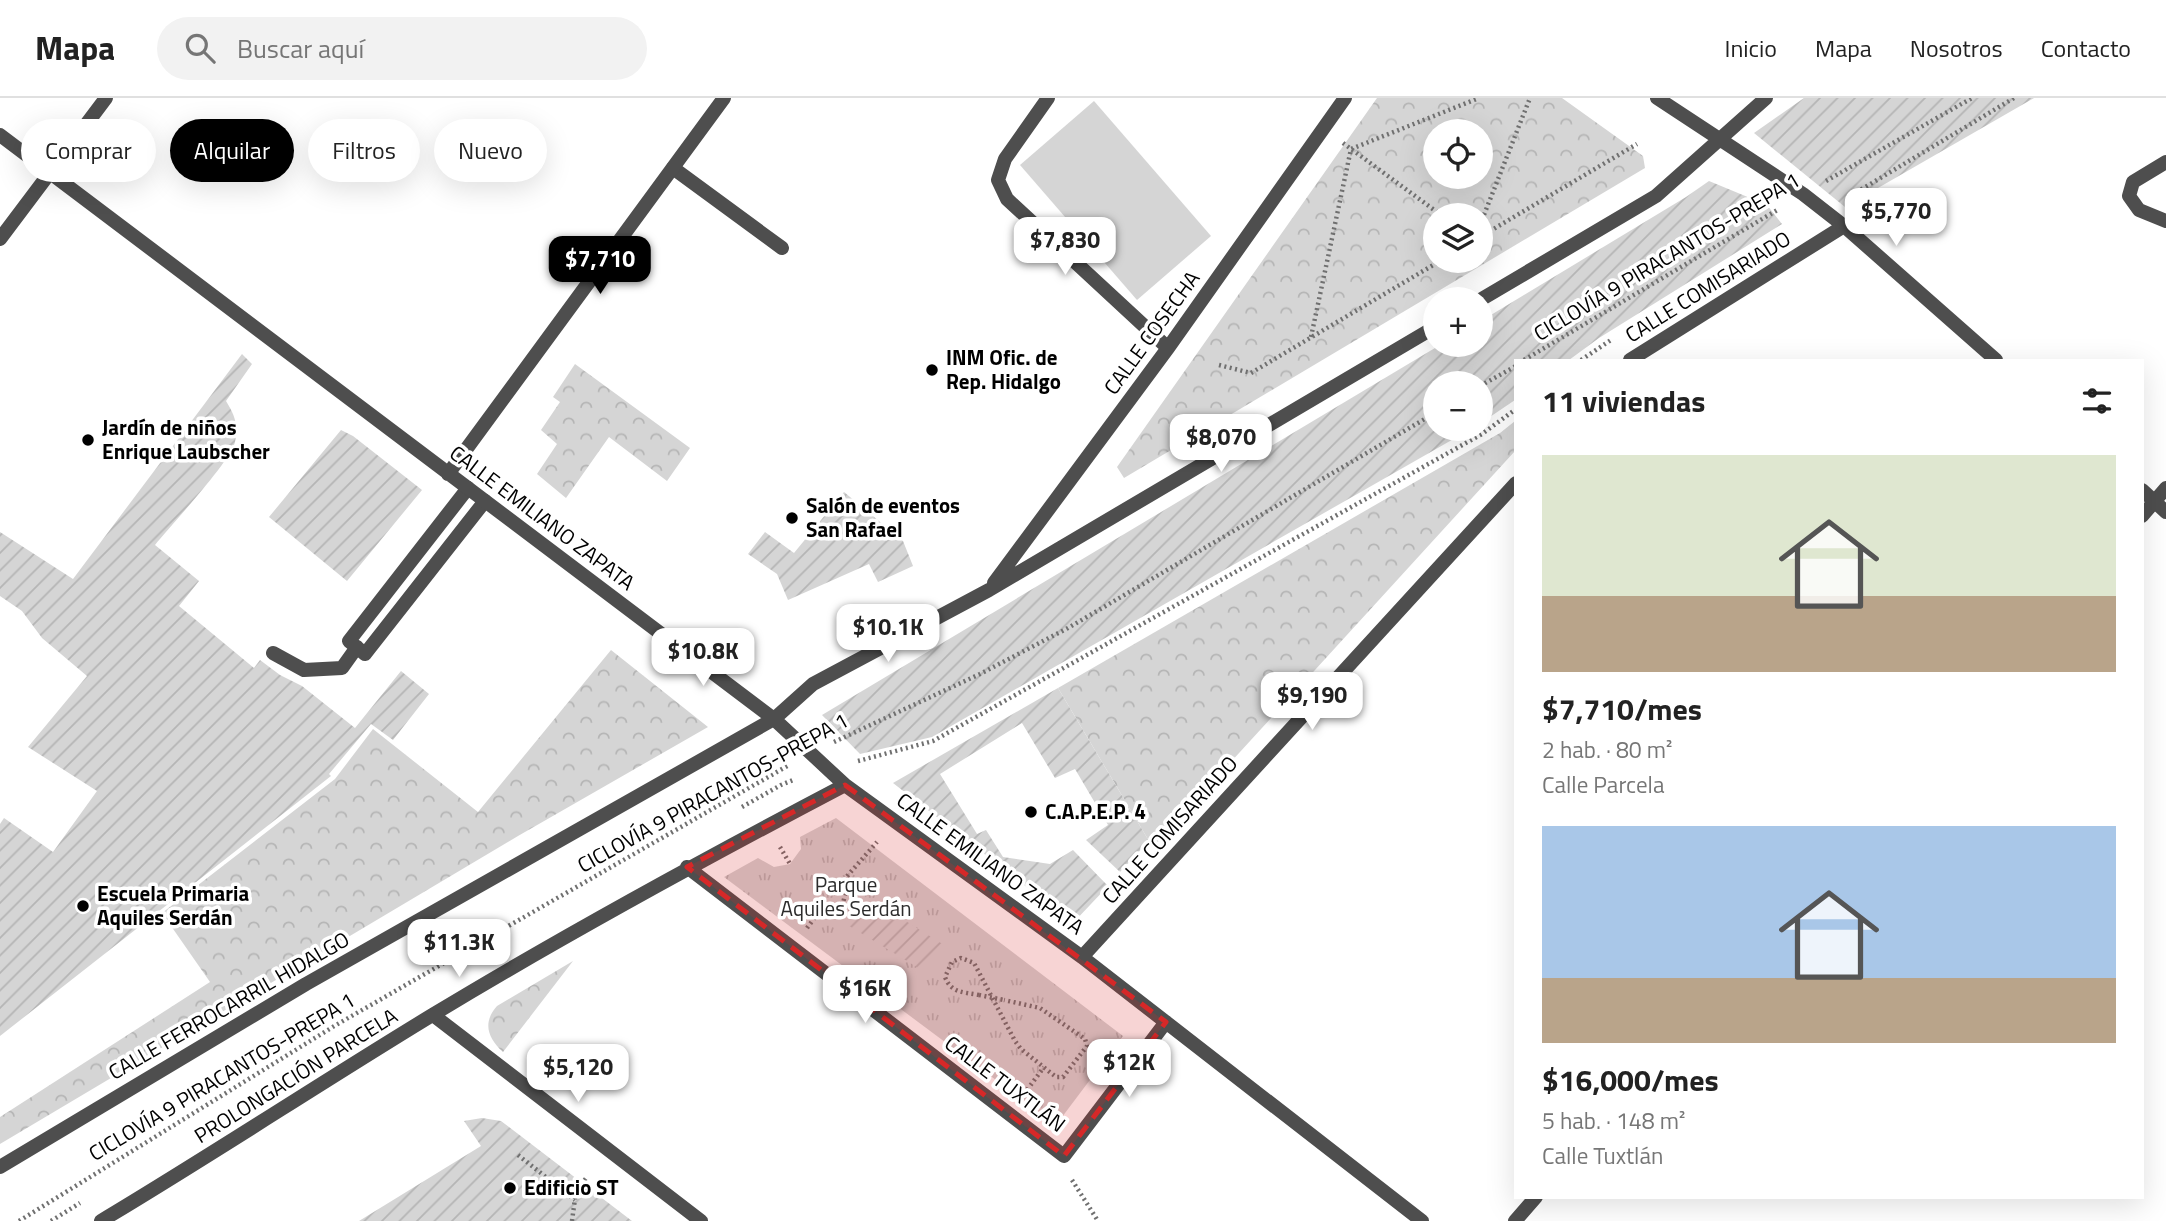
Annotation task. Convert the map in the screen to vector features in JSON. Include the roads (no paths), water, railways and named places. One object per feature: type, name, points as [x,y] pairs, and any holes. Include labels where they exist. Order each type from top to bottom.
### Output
[{"type":"street","points":[[91,119],[106,98]]},
{"type":"street","points":[[448,474],[724,98]]},
{"type":"street","points":[[1048,98],[1004,159],[998,180],[1006,199],[1168,348]]},
{"type":"street","name":"CALLE COSECHA","points":[[989,590],[1168,348],[1345,98]]},
{"type":"street","points":[[1657,98],[1803,194],[1844,226],[1995,359]]},
{"type":"street","points":[[1493,292],[1656,197],[1766,98]]},
{"type":"street","name":"CALLE EMILIANO ZAPATA","points":[[0,135],[21,151]]},
{"type":"street","points":[[2166,162],[2133,182],[2129,197],[2139,210],[2166,221]]},
{"type":"street","points":[[673,168],[782,248]]},
{"type":"street","points":[[0,239],[44,182]]},
{"type":"street","name":"CALLE EMILIANO ZAPATA","points":[[63,182],[774,719],[845,785],[1082,957],[1422,1221]]},
{"type":"street","name":"CALLE COMISARIADO","points":[[1632,359],[1844,226]]},
{"type":"street","name":"CALLE FERROCARRIL HIDALGO","points":[[0,1167],[306,985],[774,719],[813,684],[989,590],[1423,334]]},
{"type":"street","name":"CALLE COMISARIADO","points":[[1082,957],[1514,485]]},
{"type":"street","points":[[468,488],[349,641],[356,648],[365,654],[485,501]]},
{"type":"street","points":[[2144,514],[2166,488]]},
{"type":"street","points":[[2144,493],[2166,512]]},
{"type":"street","points":[[273,653],[304,670],[342,668],[356,648]]},
{"type":"street","name":"PROLONGACIÓN PARCELA","points":[[101,1221],[213,1154],[433,1015],[687,867],[845,785]]},
{"type":"street","name":"CALLE TUXTLÁN","points":[[687,867],[1064,1156],[1166,1022]]},
{"type":"street","points":[[433,1015],[701,1221]]},
{"type":"street","points":[[1514,1221],[1534,1199]]},
{"type":"place","name":"INM Ofic. de Rep. Hidalgo","points":[[932,370]]},
{"type":"place","name":"Jardín de niños Enrique Laubscher","points":[[88,440]]},
{"type":"place","name":"Salón de eventos San Rafael","points":[[792,518]]},
{"type":"place","name":"C.A.P.E.P. 4","points":[[1031,812]]},
{"type":"place","name":"Escuela Primaria Aquiles Serdán","points":[[83,906]]},
{"type":"place","name":"Edificio ST","points":[[510,1188]]},
{"type":"park label","name":"Parque Aquiles Serdán","points":[[846,897]]}]
